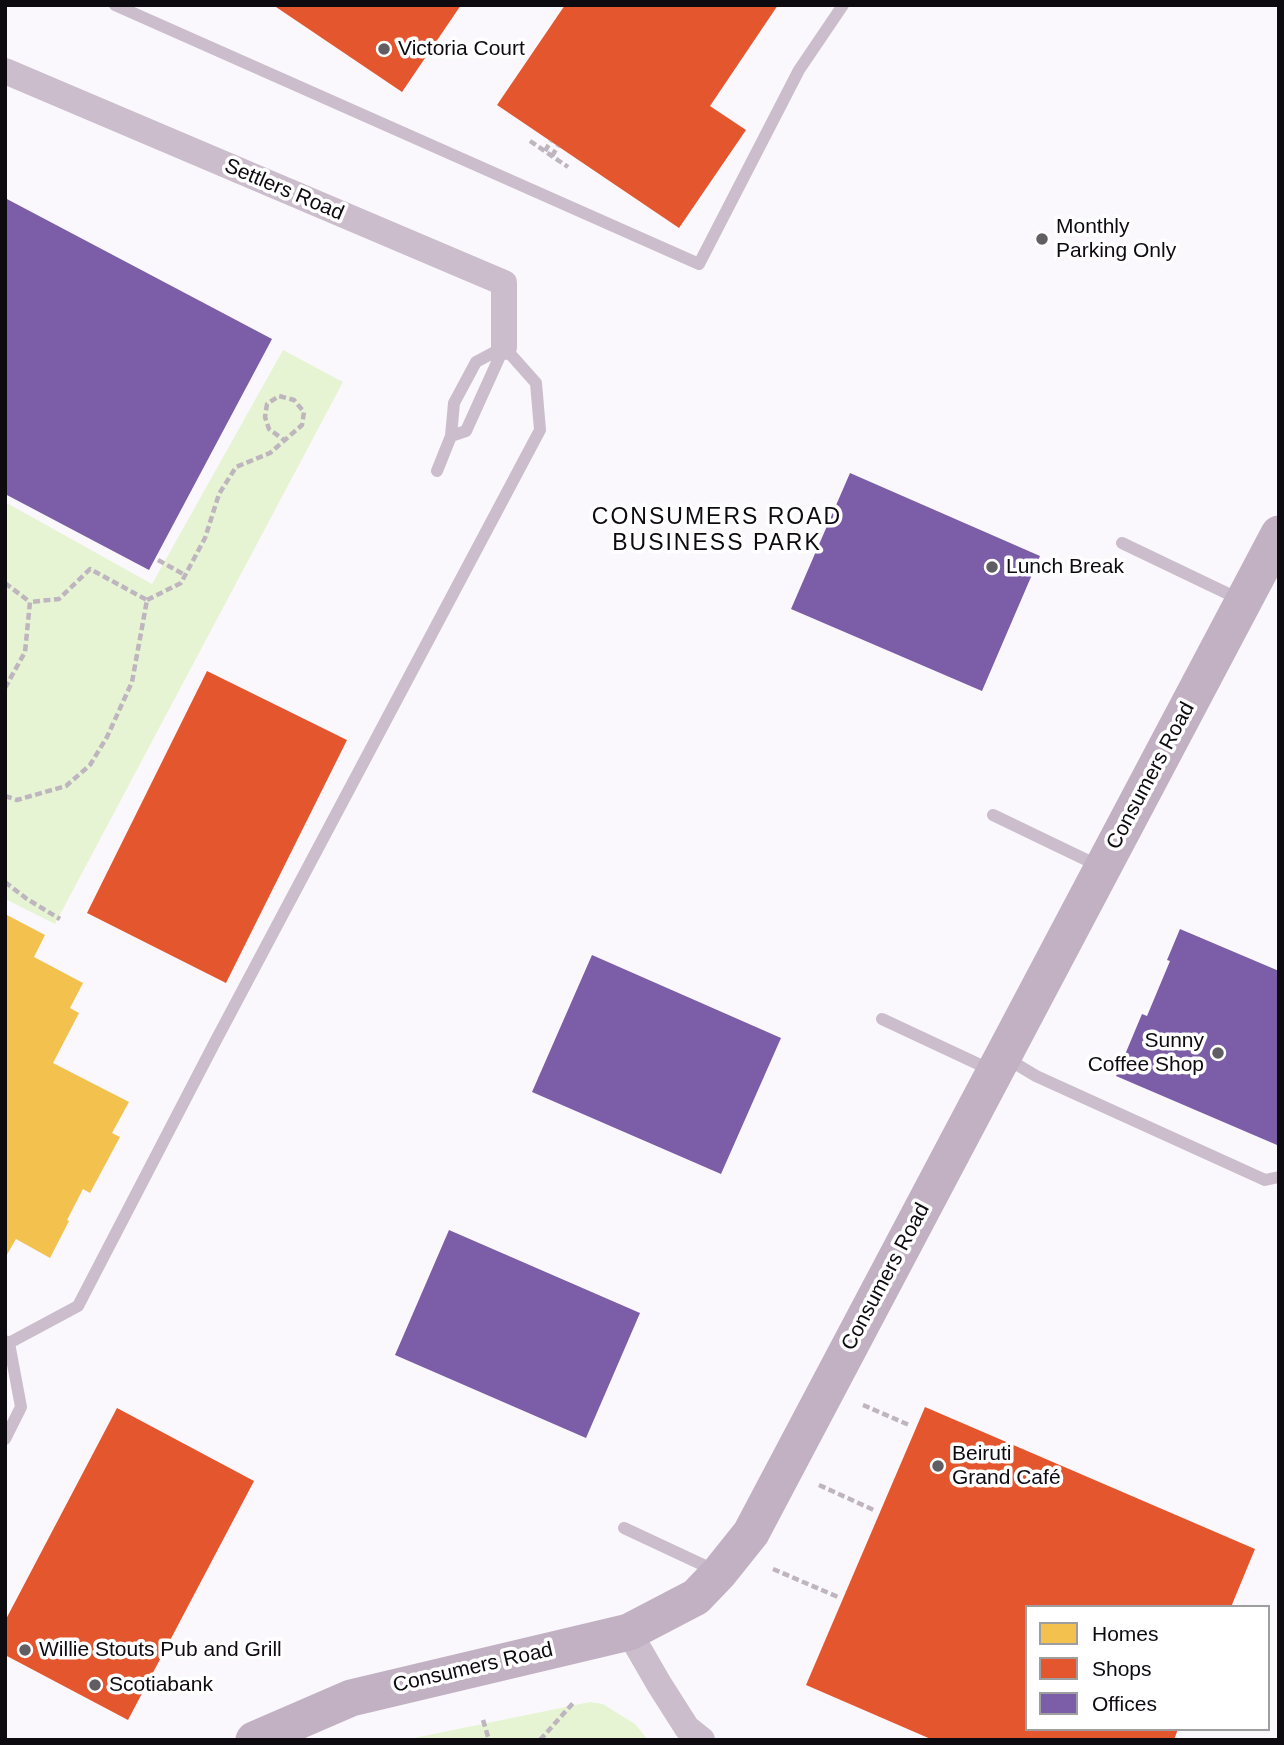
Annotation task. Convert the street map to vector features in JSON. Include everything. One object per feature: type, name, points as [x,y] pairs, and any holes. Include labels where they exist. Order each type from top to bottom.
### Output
[{"type":"street","name":"Settlers Road","points":[[5,71],[504,283],[504,347]]},
{"type":"street","name":"Consumers Road","points":[[254,1740],[351,1698],[629,1632],[695,1597],[719,1573],[751,1534],[1279,534]]},
{"type":"street","points":[[629,1632],[687,1728],[702,1740]]},
{"type":"lane","points":[[115,5],[699,264],[799,69],[844,5]]},
{"type":"lane","points":[[437,471],[451,436],[454,403],[476,362],[504,347]]},
{"type":"lane","points":[[451,436],[466,431],[504,347]]},
{"type":"lane","points":[[5,1439],[21,1407],[7,1342],[78,1306],[540,430],[536,383],[504,347]]},
{"type":"lane","points":[[1122,543],[1244,601]]},
{"type":"lane","points":[[993,816],[1103,868]]},
{"type":"lane","points":[[882,1019],[1036,1076],[1265,1180],[1279,1177]]},
{"type":"lane","points":[[624,1528],[719,1573]]},
{"type":"path","points":[[530,141],[568,167]]},
{"type":"path","points":[[545,151],[551,141]]},
{"type":"path","points":[[552,156],[558,146]]},
{"type":"path","points":[[147,600],[181,583],[205,538],[219,494],[236,467],[270,453],[302,425],[304,412],[294,400],[279,396],[267,404],[265,416],[269,429],[284,440]]},
{"type":"path","points":[[158,560],[185,575]]},
{"type":"path","points":[[5,583],[30,602],[59,598],[90,569],[147,600]]},
{"type":"path","points":[[5,796],[17,800],[66,786],[90,765],[107,737],[132,682],[147,600]]},
{"type":"path","points":[[5,688],[25,652],[30,602]]},
{"type":"path","points":[[5,882],[60,919]]},
{"type":"path","points":[[863,1405],[909,1425]]},
{"type":"path","points":[[819,1485],[876,1511]]},
{"type":"path","points":[[773,1569],[838,1597]]},
{"type":"path","points":[[540,1740],[574,1702]]},
{"type":"path","points":[[483,1720],[489,1740]]},
{"type":"green space","points":[[283,350],[343,382],[55,924],[5,899],[5,502],[152,584]]},
{"type":"green space","points":[[590,1702],[603,1704],[635,1724],[648,1740],[404,1740]]},
{"type":"building: Homes","points":[[5,914],[45,935],[34,957],[83,983],[70,1008],[79,1013],[53,1063],[129,1102],[112,1133],[120,1137],[90,1193],[83,1189],[50,1258],[16,1239],[5,1258]]},
{"type":"building: Shops","name":"Victoria Court","points":[[273,5],[461,5],[402,92]]},
{"type":"building: Shops","points":[[565,5],[778,5],[710,106],[746,130],[679,228],[497,105]]},
{"type":"building: Shops","points":[[207,671],[347,740],[226,983],[87,913]]},
{"type":"building: Shops","points":[[925,1407],[1255,1549],[1232,1605],[1025,1605],[1025,1731],[1177,1731],[1174,1740],[933,1740],[806,1685]]},
{"type":"building: Shops","points":[[117,1408],[254,1481],[128,1720],[5,1655],[5,1621]]},
{"type":"building: Offices","points":[[5,198],[272,339],[149,570],[5,494]]},
{"type":"building: Offices","points":[[850,473],[1040,556],[982,691],[791,609]]},
{"type":"building: Offices","points":[[1180,929],[1279,971],[1277,1145],[1116,1076],[1142,1014],[1147,1016]]},
{"type":"building: Offices","points":[[592,955],[781,1038],[721,1174],[532,1092]]},
{"type":"building: Offices","points":[[449,1230],[640,1313],[586,1438],[395,1355]]},
{"type":"place","name":"Victoria Court","points":[[384,49]]},
{"type":"place","name":"Monthly Parking Only","points":[[1042,239]]},
{"type":"place","name":"Lunch Break","points":[[992,567]]},
{"type":"place","name":"Sunny Coffee Shop","points":[[1218,1053]]},
{"type":"place","name":"Beiruti Grand Café","points":[[938,1466]]},
{"type":"place","name":"Willie Stouts Pub and Grill","points":[[25,1650]]},
{"type":"place","name":"Scotiabank","points":[[95,1685]]},
{"type":"district","name":"CONSUMERS ROAD BUSINESS PARK","points":[[717,531]]}]
